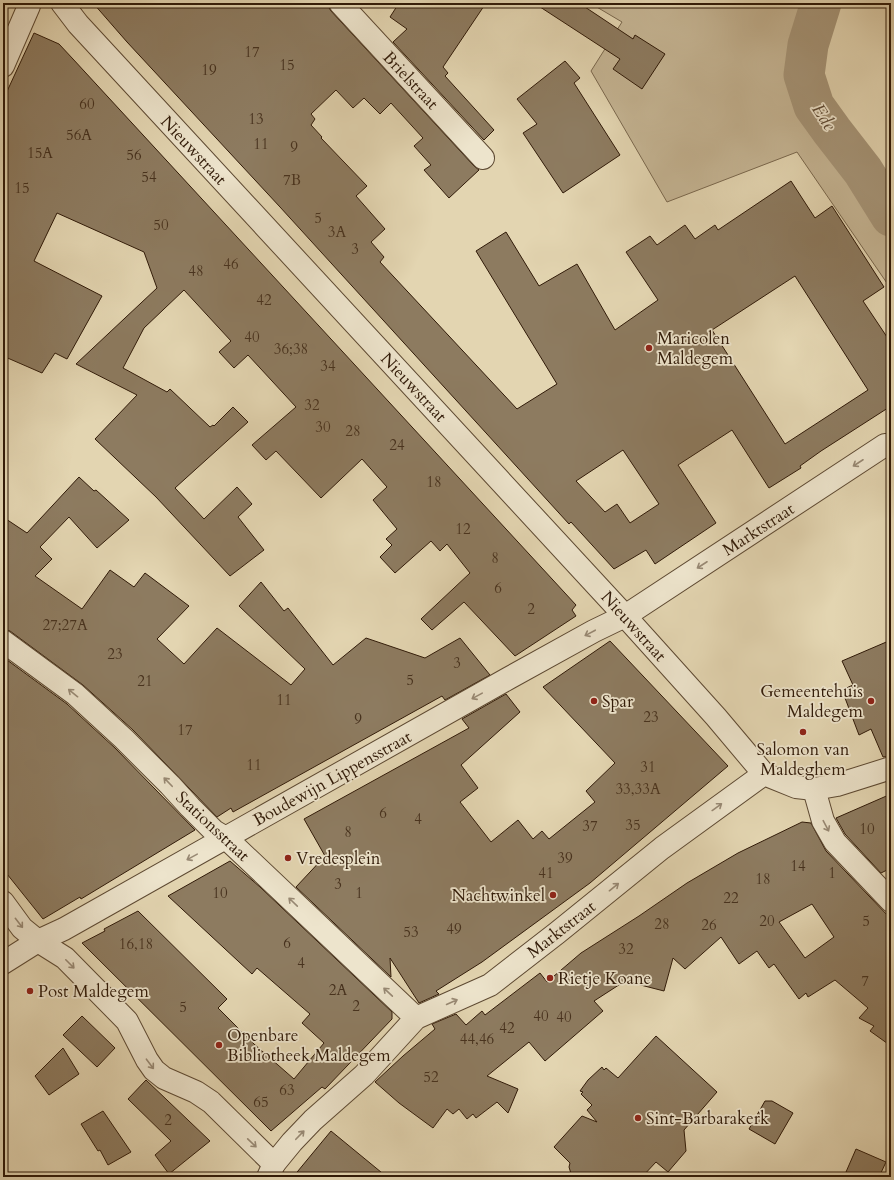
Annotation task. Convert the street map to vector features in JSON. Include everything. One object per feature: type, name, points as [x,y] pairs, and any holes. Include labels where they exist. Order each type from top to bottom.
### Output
[{"type":"street","points":[[3,66],[26,5],[42,8],[52,6],[57,3]]},
{"type":"street","name":"Nieuwstraat","points":[[62,3],[78,24],[625,616],[716,717],[764,774]]},
{"type":"street","name":"Brielstraat","points":[[340,3],[483,158]]},
{"type":"street","name":"Marktstraat","points":[[625,616],[885,445],[891,448]]},
{"type":"street","name":"Boudewijn Lippensstraat","points":[[3,963],[38,941],[64,929],[516,674],[594,631],[625,616]]},
{"type":"street","name":"Stationsstraat","points":[[3,641],[75,694],[129,744],[214,831],[226,838],[416,1018]]},
{"type":"street","points":[[764,774],[796,787],[814,790],[837,785],[891,768]]},
{"type":"street","name":"Marktstraat","points":[[271,1171],[292,1142],[313,1120],[364,1075],[416,1018],[490,985],[662,848],[764,774]]},
{"type":"street","points":[[814,790],[823,821],[835,842],[891,901]]},
{"type":"street","points":[[3,902],[22,928],[38,941],[65,958],[127,1021],[147,1060],[154,1070],[164,1078],[196,1092],[211,1102],[271,1171]]},
{"type":"shaded area","points":[[590,3],[821,3],[808,45],[805,75],[814,106],[863,171],[891,216],[891,289],[797,152],[667,202],[591,71],[622,22]]},
{"type":"building","points":[[93,3],[326,3],[331,11],[479,170],[449,198],[424,170],[431,165],[414,146],[423,138],[391,103],[380,114],[364,98],[353,108],[336,90],[311,114],[315,119],[311,125],[322,137],[321,138],[367,186],[356,196],[385,229],[371,242],[384,257],[380,262],[517,409],[557,384],[476,251],[506,232],[539,286],[577,264],[615,330],[658,300],[626,252],[650,236],[657,245],[685,225],[695,239],[715,225],[718,230],[791,181],[815,218],[832,206],[884,287],[863,301],[891,343],[891,406],[821,451],[800,466],[801,468],[769,488],[732,430],[678,465],[716,523],[655,564],[646,550],[614,569],[571,522],[569,524],[280,207],[127,42]],"holes":[[[795,276],[868,390],[785,444],[712,330]],[[623,450],[659,504],[630,523],[617,504],[605,512],[576,481]]]},
{"type":"building","points":[[399,3],[486,3],[443,67],[448,73],[445,76],[494,130],[484,140],[393,42],[407,29],[390,17]]},
{"type":"building","points":[[534,3],[579,3],[633,39],[635,35],[665,54],[642,89],[613,69],[620,59]]},
{"type":"building","points":[[34,33],[59,44],[73,59],[576,605],[572,610],[576,616],[515,656],[464,602],[432,630],[421,619],[470,573],[447,544],[440,551],[431,541],[395,573],[380,557],[392,545],[386,539],[397,529],[373,500],[387,487],[362,459],[321,498],[276,451],[266,460],[252,445],[296,407],[248,355],[234,368],[219,352],[231,341],[184,290],[144,328],[123,368],[167,392],[170,389],[210,427],[213,425],[214,426],[233,407],[248,422],[175,488],[204,519],[237,487],[252,504],[238,517],[264,550],[230,576],[156,497],[95,439],[137,395],[76,364],[157,288],[144,252],[57,213],[34,261],[102,296],[67,359],[55,353],[42,373],[3,356],[3,100]]},
{"type":"building","points":[[565,61],[580,78],[574,83],[620,155],[563,193],[523,133],[537,124],[517,99]]},
{"type":"building","points":[[79,477],[94,491],[96,490],[129,520],[97,548],[69,517],[40,547],[52,559],[35,576],[82,609],[110,570],[134,587],[145,573],[189,606],[157,639],[184,664],[217,628],[291,685],[305,669],[239,606],[261,582],[284,611],[288,608],[333,665],[366,638],[425,658],[460,638],[490,675],[445,700],[442,696],[233,812],[231,808],[217,817],[133,730],[83,685],[10,631],[3,629],[3,517],[27,533]]},
{"type":"building","name":"Gemeentehuis Maldegem","points":[[891,640],[891,756],[883,757],[871,729],[859,735],[842,690],[853,685],[842,661]]},
{"type":"building","points":[[610,641],[728,766],[590,883],[482,962],[436,991],[439,994],[419,1003],[390,958],[391,977],[296,887],[325,856],[304,819],[469,728],[462,719],[506,694],[520,712],[461,765],[478,788],[460,802],[491,842],[518,820],[533,839],[542,831],[549,839],[595,802],[586,791],[615,763],[543,687]]},
{"type":"building","points":[[3,657],[67,704],[115,748],[195,830],[81,899],[80,897],[43,919],[3,869]]},
{"type":"building","points":[[891,794],[891,868],[881,873],[845,834],[836,818]]},
{"type":"building","points":[[802,822],[811,823],[826,851],[891,919],[891,1046],[870,1031],[874,1026],[859,1018],[868,1008],[835,980],[808,997],[806,993],[799,999],[774,964],[769,968],[757,951],[739,964],[721,937],[685,969],[673,958],[664,991],[625,981],[594,1001],[603,1011],[545,1061],[529,1042],[487,1076],[518,1089],[508,1113],[497,1102],[476,1118],[473,1114],[467,1119],[459,1109],[453,1114],[447,1109],[433,1128],[399,1103],[375,1082],[435,1029],[432,1024],[456,1014],[466,1025],[482,1011],[485,1015],[540,973],[547,982],[581,953],[687,883],[738,853]],"holes":[[[812,904],[834,937],[805,958],[779,922]]]},
{"type":"building","points":[[230,861],[260,887],[392,1012],[392,1019],[325,1089],[322,1087],[271,1131],[82,943],[105,931],[104,929],[138,911],[227,999],[218,1008],[254,1044],[294,1079],[324,1043],[302,1023],[310,1014],[257,968],[252,974],[168,896]]},
{"type":"building","points":[[82,1016],[115,1048],[97,1067],[63,1035]]},
{"type":"building","name":"Sint-Barbarakerk","points":[[656,1036],[717,1092],[684,1130],[686,1151],[668,1172],[656,1162],[642,1177],[572,1177],[569,1167],[570,1163],[554,1147],[582,1116],[597,1122],[587,1110],[592,1105],[581,1094],[583,1092],[580,1091],[588,1080],[602,1067],[604,1070],[606,1068],[618,1078]]},
{"type":"building","points":[[63,1048],[79,1074],[49,1095],[35,1076]]},
{"type":"building","points":[[146,1080],[210,1141],[169,1174],[155,1155],[171,1141],[128,1099]]},
{"type":"building","points":[[765,1101],[772,1101],[793,1113],[775,1144],[749,1129]]},
{"type":"building","points":[[103,1111],[131,1152],[108,1165],[100,1150],[98,1151],[81,1124]]},
{"type":"building","points":[[331,1131],[387,1177],[293,1177]]},
{"type":"building","points":[[856,1149],[886,1162],[879,1177],[858,1177],[846,1172]]},
{"type":"waterway","name":"Ede","points":[[821,3],[808,45],[804,75],[814,106],[863,171],[891,216]]},
{"type":"place","name":"Maricolen Maldegem","points":[[649,348]]},
{"type":"place","name":"Spar","points":[[594,701]]},
{"type":"place","name":"Gemeentehuis Maldegem","points":[[871,701]]},
{"type":"place","name":"Salomon van Maldeghem","points":[[803,732]]},
{"type":"place","name":"Vredesplein","points":[[288,858]]},
{"type":"place","name":"Nachtwinkel","points":[[553,895]]},
{"type":"place","name":"Rietje Koane","points":[[550,978]]},
{"type":"place","name":"Post Maldegem","points":[[30,991]]},
{"type":"place","name":"Openbare Bibliotheek Maldegem","points":[[219,1045]]},
{"type":"place","name":"Sint-Barbarakerk","points":[[638,1118]]}]
